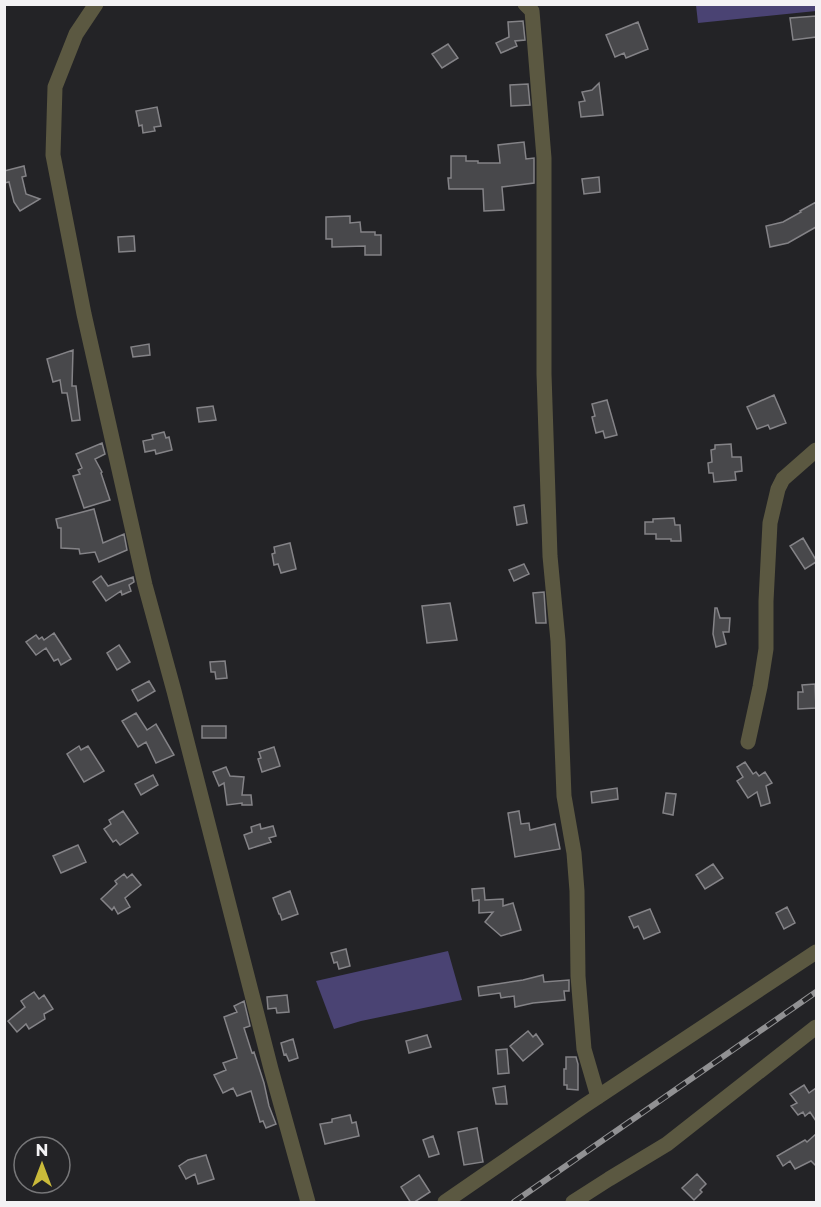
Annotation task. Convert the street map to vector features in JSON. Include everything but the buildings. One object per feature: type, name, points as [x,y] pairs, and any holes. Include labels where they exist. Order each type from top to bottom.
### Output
[{"type":"street","points":[[96,4],[76,34],[55,87],[53,155],[89,337],[145,585],[308,1203]]},
{"type":"street","points":[[525,4],[532,11],[544,158],[544,375],[550,556],[558,641],[564,796],[574,853],[578,976],[584,1049],[598,1097]]},
{"type":"street","points":[[748,742],[766,649],[770,523],[778,489],[783,479],[816,450]]},
{"type":"street","points":[[445,1203],[598,1097],[816,952]]},
{"type":"street","points":[[573,1203],[667,1144],[816,1027]]},
{"type":"shaded area","points":[[696,5],[816,5],[816,11],[698,23]]},
{"type":"shaded area","points":[[448,951],[462,1000],[361,1021],[334,1029],[316,981]]},
{"type":"railway","points":[[514,1202],[816,992]]}]
